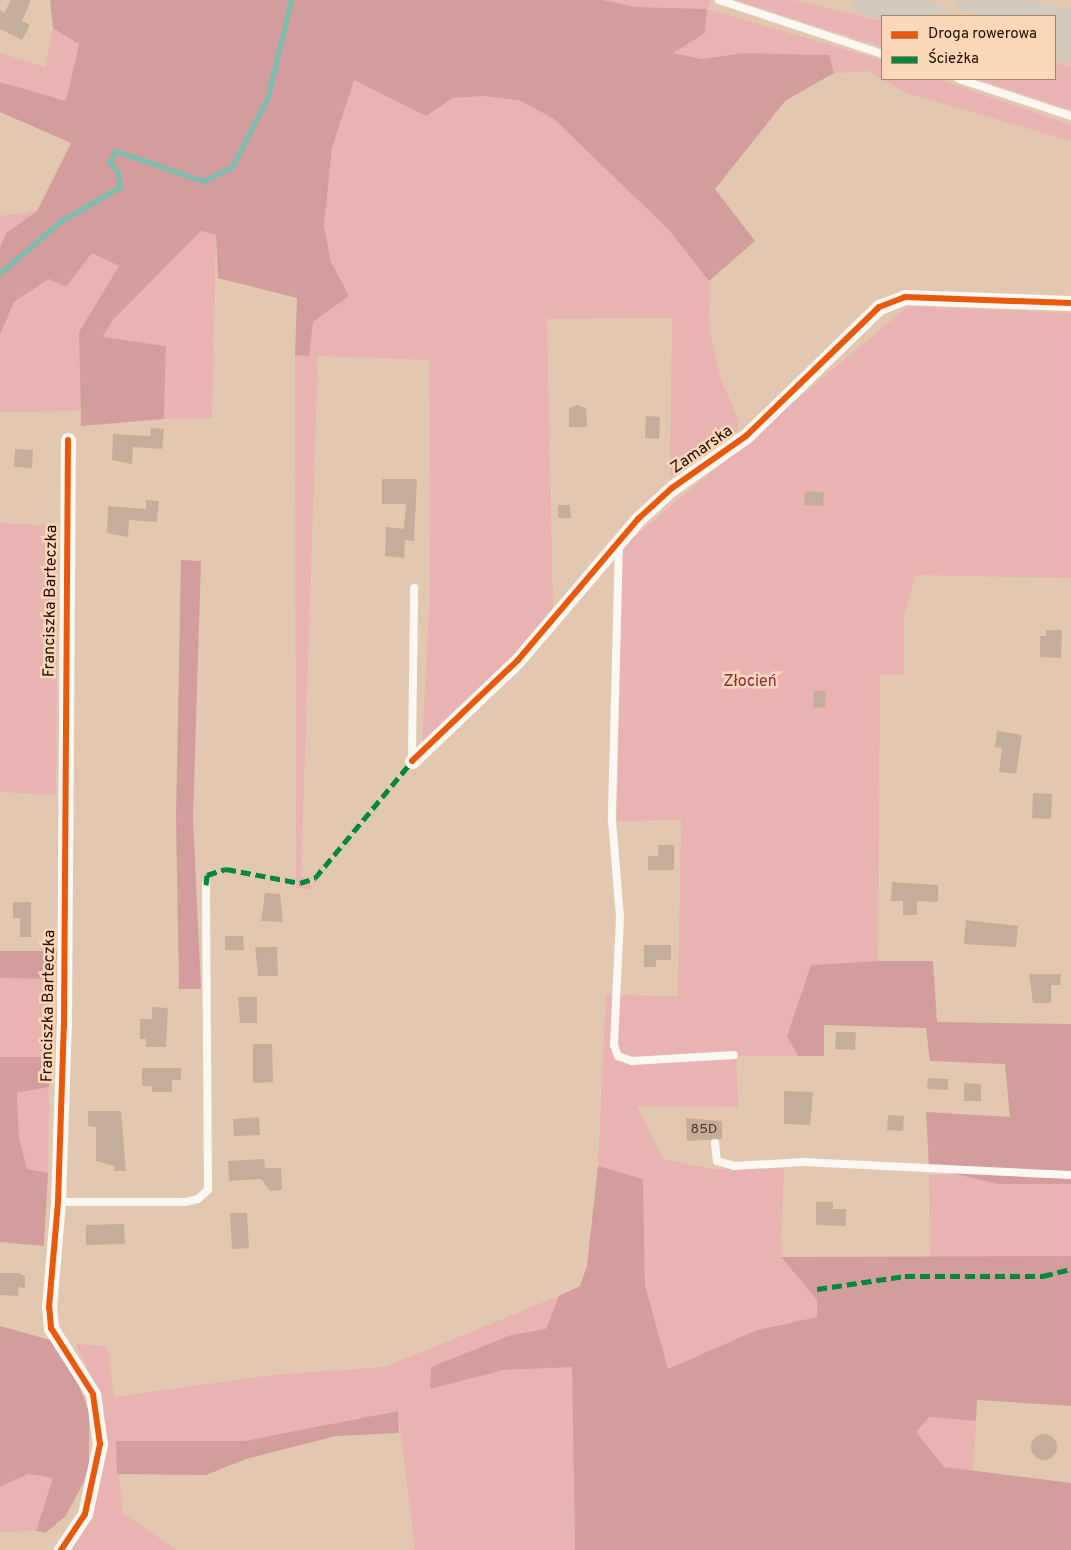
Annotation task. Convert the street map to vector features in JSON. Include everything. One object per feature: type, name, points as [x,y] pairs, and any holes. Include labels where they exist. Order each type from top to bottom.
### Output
[{"type":"highway","points":[[865,0],[929,15]]},
{"type":"highway","points":[[970,0],[1034,15]]},
{"type":"highway","points":[[1056,20],[1071,24]]},
{"type":"highway","points":[[1056,46],[1071,50]]},
{"type":"street","name":"Zamarska","points":[[412,761],[518,660],[645,513],[746,436],[879,307],[905,297],[1071,303]]},
{"type":"street","name":"Franciszka Barteczka","points":[[61,1550],[86,1514],[100,1444],[93,1394],[51,1328],[58,1202],[65,976],[68,440]]},
{"type":"lane","points":[[719,0],[881,54]]},
{"type":"lane","points":[[962,80],[1071,116]]},
{"type":"lane","points":[[619,544],[612,820],[620,917],[614,1045],[618,1056],[632,1060],[734,1055]]},
{"type":"lane","name":"Zamarska","points":[[412,761],[414,588]]},
{"type":"lane","points":[[58,1202],[185,1202],[198,1199],[208,1190],[206,886]]},
{"type":"lane","points":[[715,1143],[717,1161],[734,1166],[803,1162],[1071,1175]]},
{"type":"green space","points":[[603,0],[711,0],[707,9],[636,7]]},
{"type":"green space","points":[[735,0],[794,0],[881,21],[881,47]]},
{"type":"green space","points":[[707,9],[881,60],[881,78],[869,71],[834,73],[829,55],[744,53],[702,59],[672,53]]},
{"type":"green space","points":[[53,28],[79,44],[66,102],[0,82],[0,53],[45,67]]},
{"type":"green space","points":[[1056,63],[1071,67],[1071,110],[979,80],[1056,80]]},
{"type":"green space","points":[[354,79],[426,116],[453,98],[485,96],[521,101],[554,119],[670,231],[709,281],[710,332],[721,380],[739,420],[737,433],[670,478],[672,318],[547,319],[553,611],[517,655],[422,745],[430,593],[429,360],[318,356],[301,875],[315,890],[296,888],[295,355],[309,355],[313,322],[349,296],[331,262],[324,226],[332,148]]},
{"type":"green space","points":[[884,80],[940,80],[1071,125],[1071,141],[907,93]]},
{"type":"green space","points":[[37,211],[6,233],[0,248],[0,216]]},
{"type":"green space","points":[[201,231],[216,235],[212,418],[164,419],[166,346],[103,338],[112,321]]},
{"type":"green space","points":[[92,253],[119,266],[79,332],[80,411],[0,412],[0,335],[14,302],[49,279],[66,287]]},
{"type":"green space","name":"Złocień","points":[[908,306],[1071,313],[1071,578],[916,575],[904,615],[904,675],[880,675],[878,961],[811,965],[787,1036],[798,1056],[736,1056],[738,1107],[637,1106],[663,1159],[712,1169],[784,1168],[781,1257],[817,1300],[817,1317],[757,1330],[668,1369],[645,1285],[643,1179],[598,1166],[606,995],[678,996],[681,820],[617,821],[622,547]]},
{"type":"green space","points":[[0,523],[58,526],[56,795],[0,792]]},
{"type":"green space","points":[[0,978],[53,979],[48,1057],[0,1057]]},
{"type":"green space","points":[[49,1087],[48,1173],[27,1170],[19,1138],[17,1093]]},
{"type":"green space","points":[[929,1175],[958,1175],[998,1184],[1071,1184],[1071,1256],[930,1258]]},
{"type":"green space","points":[[559,1296],[546,1330],[511,1335],[431,1389],[504,1370],[572,1366],[575,1550],[415,1550],[398,1411],[244,1441],[116,1441],[123,1513],[177,1550],[57,1550],[102,1469],[104,1405],[76,1344],[104,1346],[109,1353],[114,1397],[272,1375],[384,1367]]},
{"type":"green space","points":[[929,1417],[976,1421],[973,1474],[944,1467],[916,1432]]},
{"type":"green space","points":[[28,1474],[54,1478],[36,1531],[0,1532],[0,1487]]},
{"type":"shaded area","points":[[50,0],[603,0],[636,7],[707,9],[705,33],[673,53],[702,59],[744,53],[829,55],[834,73],[785,101],[715,189],[755,241],[709,281],[670,231],[554,119],[521,101],[485,96],[453,98],[426,116],[354,80],[332,148],[324,226],[331,262],[349,296],[313,322],[309,356],[295,355],[297,298],[218,278],[216,235],[201,231],[112,321],[103,337],[166,346],[164,419],[81,426],[79,332],[119,266],[92,253],[66,287],[49,279],[14,302],[0,335],[0,248],[6,233],[37,211],[71,143],[0,112],[0,82],[66,101],[79,44],[53,28]]},
{"type":"shaded area","points":[[181,560],[201,561],[193,818],[201,989],[179,989],[176,818]]},
{"type":"shaded area","points":[[0,951],[58,951],[53,979],[0,978]]},
{"type":"shaded area","points":[[878,961],[933,961],[937,1022],[1071,1024],[1071,1184],[998,1184],[929,1168],[926,1112],[1010,1117],[1005,1064],[930,1061],[926,1028],[824,1025],[824,1056],[798,1056],[787,1036],[811,965]]},
{"type":"shaded area","points":[[0,1057],[48,1057],[49,1087],[17,1093],[19,1138],[27,1169],[48,1173],[44,1246],[0,1242]]},
{"type":"shaded area","points":[[598,1166],[643,1179],[645,1285],[668,1369],[757,1330],[817,1317],[817,1300],[781,1257],[1071,1256],[1071,1406],[977,1400],[976,1421],[929,1417],[916,1432],[944,1467],[1071,1483],[1071,1550],[575,1550],[572,1367],[504,1370],[430,1389],[431,1367],[511,1335],[546,1329],[559,1296],[580,1286],[587,1266]]},
{"type":"shaded area","points":[[0,1326],[54,1341],[77,1380],[89,1412],[89,1464],[84,1481],[66,1516],[45,1533],[36,1531],[53,1478],[28,1474],[0,1487]]},
{"type":"shaded area","points":[[398,1411],[399,1433],[336,1436],[246,1459],[206,1475],[117,1474],[116,1441],[244,1441]]},
{"type":"building","points":[[11,0],[31,0],[22,21],[30,25],[22,40],[0,29],[0,10],[4,13]]},
{"type":"building","points":[[577,405],[586,408],[587,427],[569,427],[569,408]]},
{"type":"building","points":[[646,416],[660,417],[659,439],[645,438]]},
{"type":"building","points":[[151,428],[164,429],[162,449],[133,447],[132,464],[112,460],[113,434],[150,436]]},
{"type":"building","points":[[15,449],[33,450],[32,468],[14,467]]},
{"type":"building","points":[[382,479],[417,479],[414,541],[405,540],[404,558],[385,556],[386,527],[404,529],[406,504],[382,504]]},
{"type":"building","points":[[805,491],[824,492],[823,506],[804,505]]},
{"type":"building","points":[[146,500],[159,501],[157,522],[129,520],[128,537],[107,533],[108,506],[146,509]]},
{"type":"building","points":[[558,505],[570,505],[571,518],[558,518]]},
{"type":"building","points":[[1046,630],[1062,630],[1061,658],[1040,657],[1040,636],[1046,636]]},
{"type":"building","points":[[814,691],[826,691],[825,708],[813,707]]},
{"type":"building","points":[[997,731],[1022,735],[1016,774],[999,772],[1002,748],[995,747]]},
{"type":"building","points":[[1033,793],[1052,794],[1051,819],[1032,818]]},
{"type":"building","points":[[658,845],[674,845],[674,870],[648,870],[648,856],[658,856]]},
{"type":"building","points":[[892,882],[938,885],[938,902],[917,901],[917,915],[903,915],[903,901],[891,901]]},
{"type":"building","points":[[265,893],[280,894],[283,922],[261,921]]},
{"type":"building","points":[[13,902],[31,902],[31,937],[20,937],[20,918],[13,918]]},
{"type":"building","points":[[966,920],[1018,926],[1016,947],[964,944]]},
{"type":"building","points":[[225,936],[243,936],[244,950],[225,950]]},
{"type":"building","points":[[644,945],[671,945],[671,960],[656,960],[656,967],[644,967]]},
{"type":"building","points":[[255,947],[277,947],[278,976],[258,976]]},
{"type":"building","points":[[1029,974],[1061,974],[1060,985],[1051,985],[1051,1003],[1033,1003]]},
{"type":"building","points":[[238,997],[257,997],[257,1023],[240,1023]]},
{"type":"building","points":[[152,1007],[168,1008],[166,1047],[146,1047],[146,1039],[140,1039],[140,1019],[152,1019]]},
{"type":"building","points":[[836,1032],[856,1032],[855,1050],[835,1049]]},
{"type":"building","points":[[253,1044],[272,1044],[273,1082],[253,1083]]},
{"type":"building","points":[[142,1068],[181,1068],[181,1080],[172,1080],[172,1092],[152,1092],[152,1086],[142,1086]]},
{"type":"building","points":[[928,1078],[948,1079],[948,1090],[927,1089]]},
{"type":"building","points":[[964,1083],[981,1084],[981,1101],[964,1101]]},
{"type":"building","points":[[784,1091],[813,1092],[810,1125],[784,1124]]},
{"type":"building","points":[[88,1111],[121,1111],[126,1171],[114,1171],[114,1166],[96,1161],[96,1127],[88,1126]]},
{"type":"building","points":[[888,1115],[904,1116],[903,1131],[887,1130]]},
{"type":"building","points":[[259,1117],[260,1135],[234,1136],[233,1119]]},
{"type":"building","points":[[686,1118],[722,1121],[722,1139],[687,1141]]},
{"type":"building","points":[[264,1159],[265,1168],[281,1168],[282,1190],[270,1191],[261,1179],[229,1181],[228,1161]]},
{"type":"building","points":[[816,1202],[833,1202],[833,1209],[846,1209],[846,1226],[816,1225]]},
{"type":"building","points":[[230,1213],[247,1213],[249,1248],[232,1249]]},
{"type":"building","points":[[124,1224],[125,1244],[86,1245],[86,1225]]},
{"type":"building","points":[[0,1273],[19,1273],[25,1277],[25,1288],[18,1287],[18,1296],[0,1295]]},
{"type":"building","points":[[1044,1434],[1053,1438],[1057,1447],[1053,1456],[1044,1460],[1035,1456],[1031,1447],[1035,1438]]},
{"type":"waterway","points":[[0,273],[61,221],[120,187],[118,172],[109,162],[116,151],[203,181],[232,167],[268,97],[291,0]]},
{"type":"marked path","points":[[206,885],[207,875],[226,869],[300,883],[315,878],[412,761]]},
{"type":"marked path","points":[[817,1289],[905,1276],[1043,1276],[1071,1269]]},
{"type":"cycle path","points":[[412,761],[518,660],[638,519],[672,488],[746,436],[879,307],[905,297],[1071,303]]},
{"type":"cycle path","points":[[61,1550],[85,1514],[100,1444],[93,1394],[51,1328],[49,1307],[58,1202],[64,1024],[68,440]]}]
